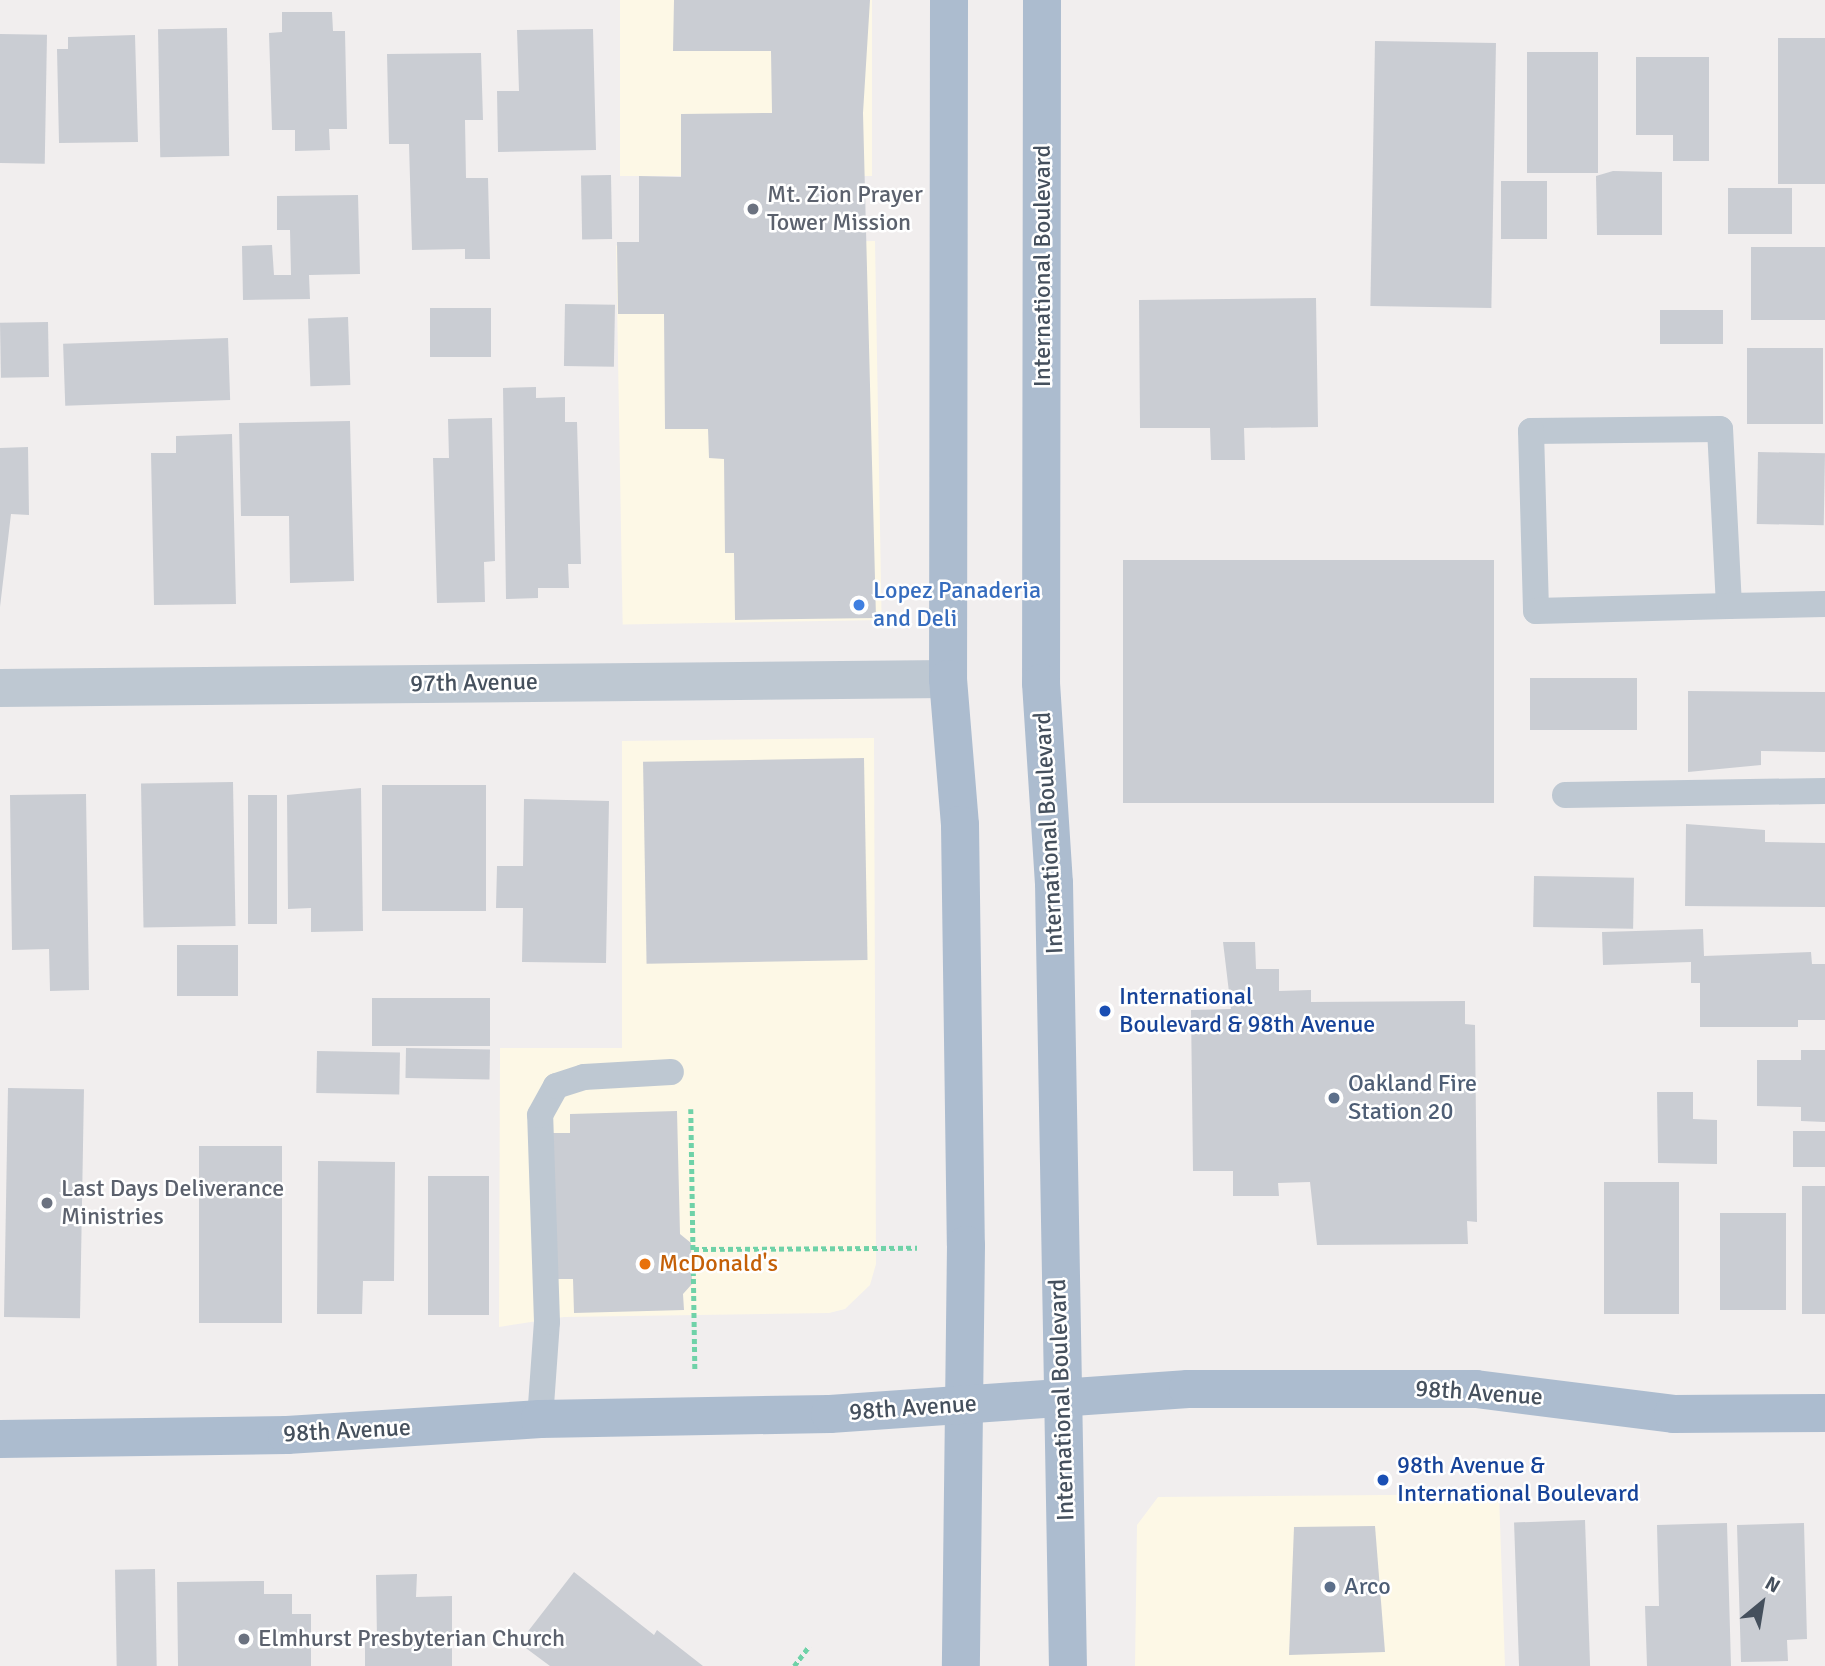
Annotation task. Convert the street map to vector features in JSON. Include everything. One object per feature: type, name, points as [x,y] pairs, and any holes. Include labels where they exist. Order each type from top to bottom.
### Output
[{"type":"main road","points":[[948,0],[948,679],[960,825],[966,1245],[960,1404],[961,1666]]},
{"type":"main road","name":"International Boulevard","points":[[1042,0],[1041,683],[1054,883],[1068,1666]]},
{"type":"main road","name":"98th Avenue","points":[[0,1439],[287,1435],[540,1419],[696,1416],[960,1404],[1188,1389],[1476,1388],[1673,1414],[1825,1413]]},
{"type":"street","name":"97th Avenue","points":[[0,688],[948,679]]},
{"type":"lane","points":[[1729,606],[1720,429],[1531,431],[1536,611],[1825,604]]},
{"type":"lane","points":[[1565,795],[1825,791]]},
{"type":"lane","points":[[540,1419],[547,1322],[540,1115],[556,1086],[565,1083],[671,1072]]},
{"type":"path","points":[[691,1100],[696,1416]]},
{"type":"path","points":[[694,1250],[966,1245]]},
{"type":"path","points":[[794,1666],[809,1646]]},
{"type":"shaded area","points":[[620,0],[872,0],[872,176],[620,176]]},
{"type":"shaded area","points":[[875,241],[882,620],[623,624],[616,246]]},
{"type":"shaded area","points":[[874,738],[876,1264],[870,1285],[845,1309],[829,1313],[564,1317],[499,1327],[500,1048],[622,1048],[622,741]]},
{"type":"shaded area","points":[[1499,1494],[1505,1666],[1135,1666],[1137,1525],[1158,1497]]},
{"type":"building","points":[[674,0],[870,0],[863,113],[876,618],[735,620],[734,553],[725,553],[724,459],[709,458],[708,429],[665,429],[664,314],[618,314],[617,242],[639,242],[639,176],[681,177],[681,114],[772,113],[771,51],[673,51]]},
{"type":"building","points":[[282,12],[332,12],[333,31],[345,31],[347,129],[329,129],[330,150],[295,151],[295,130],[272,130],[269,33],[282,32]]},
{"type":"building","points":[[227,28],[229,156],[160,157],[158,29]]},
{"type":"building","points":[[593,29],[596,150],[498,152],[497,91],[519,91],[517,30]]},
{"type":"building","points":[[0,34],[47,35],[45,164],[0,163]]},
{"type":"building","points":[[135,35],[138,142],[59,143],[57,49],[68,49],[68,37]]},
{"type":"building","points":[[1778,38],[1825,38],[1825,184],[1778,184]]},
{"type":"building","points":[[1375,41],[1496,43],[1491,308],[1370,306]]},
{"type":"building","points":[[1527,52],[1598,52],[1598,173],[1527,173]]},
{"type":"building","points":[[481,53],[483,120],[465,120],[466,178],[488,178],[490,259],[465,259],[465,249],[412,250],[409,144],[389,144],[387,54]]},
{"type":"building","points":[[1636,57],[1709,57],[1709,161],[1673,161],[1673,135],[1636,135]]},
{"type":"building","points":[[1613,171],[1662,172],[1662,235],[1597,235],[1596,176]]},
{"type":"building","points":[[611,175],[612,239],[582,240],[581,176]]},
{"type":"building","points":[[1501,181],[1547,181],[1547,239],[1501,239]]},
{"type":"building","points":[[1728,188],[1792,188],[1792,234],[1728,234]]},
{"type":"building","points":[[358,195],[360,274],[309,275],[310,299],[243,300],[242,246],[272,245],[274,275],[291,275],[290,230],[277,230],[277,196]]},
{"type":"building","points":[[1751,247],[1825,247],[1825,320],[1751,320]]},
{"type":"building","points":[[1316,298],[1318,427],[1244,428],[1245,460],[1211,460],[1210,428],[1140,428],[1139,300]]},
{"type":"building","points":[[565,304],[615,305],[614,367],[564,366]]},
{"type":"building","points":[[430,308],[491,308],[491,357],[430,357]]},
{"type":"building","points":[[1660,310],[1723,310],[1723,344],[1660,344]]},
{"type":"building","points":[[348,317],[350,385],[310,386],[308,318]]},
{"type":"building","points":[[48,322],[49,377],[1,378],[0,323]]},
{"type":"building","points":[[228,338],[230,400],[65,406],[63,344]]},
{"type":"building","points":[[1747,348],[1823,348],[1823,424],[1747,424]]},
{"type":"building","points":[[536,387],[536,398],[565,397],[565,422],[577,422],[581,564],[568,564],[569,588],[538,588],[538,598],[506,599],[503,388]]},
{"type":"building","points":[[492,418],[495,561],[484,562],[485,602],[437,603],[433,458],[449,458],[448,419]]},
{"type":"building","points":[[350,421],[354,581],[290,583],[289,516],[241,516],[239,423]]},
{"type":"building","points":[[232,434],[236,604],[154,605],[151,453],[176,453],[176,436]]},
{"type":"building","points":[[28,447],[29,515],[11,514],[0,607],[0,448]]},
{"type":"building","points":[[1758,452],[1825,453],[1824,525],[1757,524]]},
{"type":"building","points":[[1123,560],[1494,560],[1494,803],[1123,803]]},
{"type":"building","points":[[1530,678],[1637,678],[1637,730],[1530,730]]},
{"type":"building","points":[[1688,691],[1825,692],[1825,752],[1761,751],[1761,765],[1688,772]]},
{"type":"building","points":[[864,758],[868,960],[647,964],[643,762]]},
{"type":"building","points":[[233,782],[236,926],[144,928],[141,784]]},
{"type":"building","points":[[382,785],[486,785],[486,911],[382,911]]},
{"type":"building","points":[[361,788],[363,931],[311,932],[311,908],[288,909],[287,795]]},
{"type":"building","points":[[86,794],[89,990],[50,991],[49,949],[12,950],[10,795]]},
{"type":"building","points":[[248,795],[277,795],[277,924],[248,924]]},
{"type":"building","points":[[524,799],[609,801],[606,963],[522,962],[523,908],[496,908],[497,866],[523,866]]},
{"type":"building","points":[[1686,824],[1765,830],[1765,842],[1825,843],[1825,907],[1685,906]]},
{"type":"building","points":[[1534,876],[1634,878],[1633,929],[1533,927]]},
{"type":"building","points":[[1703,929],[1704,956],[1811,952],[1812,964],[1825,964],[1825,1020],[1798,1020],[1798,1027],[1700,1027],[1700,983],[1691,983],[1691,962],[1603,965],[1602,932]]},
{"type":"building","name":"Oakland Fire Station 20","points":[[1223,942],[1255,942],[1256,969],[1279,969],[1279,991],[1311,990],[1311,1002],[1465,1001],[1465,1024],[1475,1025],[1477,1222],[1467,1221],[1468,1244],[1317,1245],[1310,1182],[1278,1183],[1279,1196],[1233,1196],[1233,1171],[1193,1171],[1191,1010],[1231,1009]]},
{"type":"building","points":[[177,945],[238,945],[238,996],[177,996]]},
{"type":"building","points":[[372,998],[490,998],[490,1046],[372,1046]]},
{"type":"building","points":[[406,1048],[490,1049],[489,1079],[405,1078]]},
{"type":"building","points":[[1801,1050],[1825,1050],[1825,1122],[1801,1121],[1801,1107],[1757,1106],[1757,1060],[1801,1060]]},
{"type":"building","points":[[317,1051],[400,1052],[399,1094],[316,1093]]},
{"type":"building","name":"Last Days Deliverance Ministries","points":[[8,1088],[84,1089],[80,1318],[4,1317]]},
{"type":"building","points":[[1657,1092],[1693,1092],[1693,1119],[1717,1120],[1717,1164],[1658,1163]]},
{"type":"building","points":[[677,1111],[680,1234],[691,1243],[692,1284],[683,1294],[684,1310],[574,1313],[573,1279],[557,1279],[553,1133],[570,1133],[570,1114]]},
{"type":"building","points":[[1793,1131],[1825,1131],[1825,1167],[1793,1167]]},
{"type":"building","points":[[199,1146],[282,1146],[282,1323],[199,1323]]},
{"type":"building","points":[[318,1161],[395,1162],[394,1281],[363,1281],[362,1314],[317,1314]]},
{"type":"building","points":[[428,1176],[489,1176],[489,1315],[428,1315]]},
{"type":"building","points":[[1604,1182],[1679,1182],[1679,1314],[1604,1314]]},
{"type":"building","points":[[1802,1186],[1825,1186],[1825,1314],[1802,1314]]},
{"type":"building","points":[[1720,1213],[1786,1213],[1786,1310],[1720,1310]]},
{"type":"building","points":[[1585,1520],[1590,1666],[1519,1666],[1514,1522]]},
{"type":"building","points":[[1727,1523],[1731,1666],[1647,1666],[1645,1606],[1659,1606],[1657,1525]]},
{"type":"building","points":[[1804,1523],[1807,1639],[1787,1640],[1788,1661],[1741,1662],[1737,1525]]},
{"type":"building","points":[[1375,1526],[1385,1652],[1289,1655],[1294,1527]]},
{"type":"building","points":[[155,1569],[157,1666],[117,1666],[115,1570]]},
{"type":"building","points":[[574,1572],[654,1635],[657,1630],[703,1666],[550,1666],[519,1643]]},
{"type":"building","points":[[417,1574],[416,1597],[452,1596],[452,1666],[365,1666],[365,1641],[377,1640],[376,1575]]},
{"type":"building","name":"Elmhurst Presbyterian Church","points":[[264,1581],[264,1594],[292,1594],[292,1614],[311,1614],[311,1666],[178,1666],[177,1582]]},
{"type":"place","name":"Mt. Zion Prayer Tower Mission","points":[[753,209]]},
{"type":"place","name":"Lopez Panaderia and Deli","points":[[859,605]]},
{"type":"place","name":"International Boulevard & 98th Avenue","points":[[1105,1011]]},
{"type":"place","name":"Oakland Fire Station 20","points":[[1334,1098]]},
{"type":"place","name":"Last Days Deliverance Ministries","points":[[47,1203]]},
{"type":"place","name":"McDonald's","points":[[645,1264]]},
{"type":"place","name":"98th Avenue & International Boulevard","points":[[1383,1480]]},
{"type":"place","name":"Arco","points":[[1330,1587]]},
{"type":"place","name":"Elmhurst Presbyterian Church","points":[[244,1639]]}]
